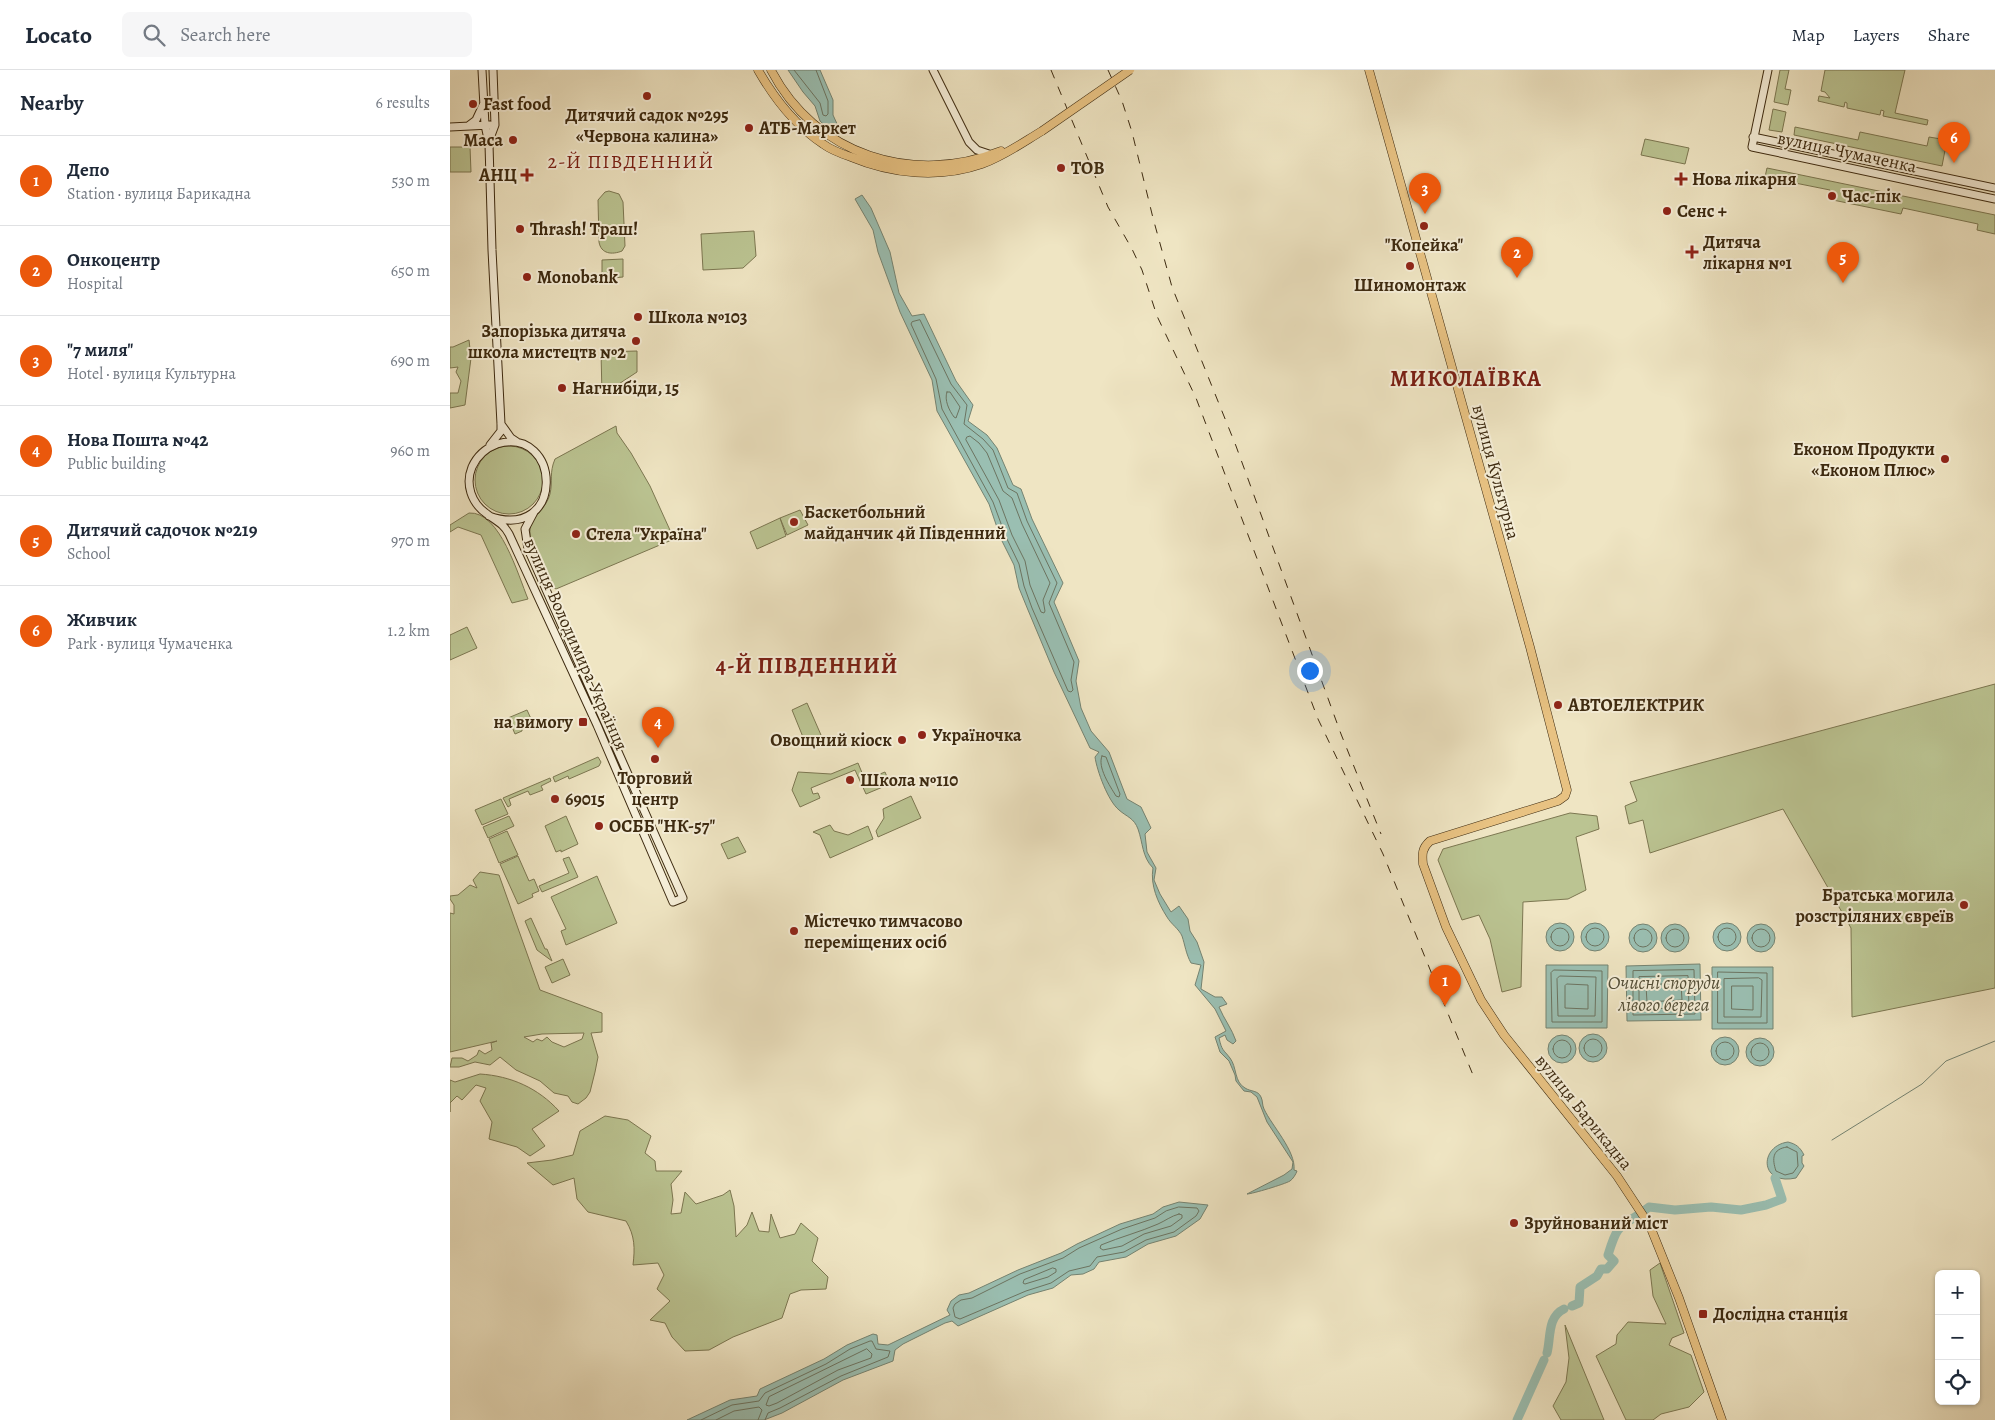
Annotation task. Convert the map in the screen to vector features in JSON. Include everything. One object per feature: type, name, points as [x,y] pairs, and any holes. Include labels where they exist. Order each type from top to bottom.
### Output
[{"type":"main road","points":[[758,70],[796,122],[825,146],[872,166],[907,173],[940,172],[980,164],[1012,151],[1023,142]]},
{"type":"main road","points":[[771,70],[793,104],[829,137],[847,147],[877,158],[909,165],[962,163],[994,154],[1023,142],[1130,70]]},
{"type":"main road","name":"вулиця Культурна","points":[[1368,70],[1567,783],[1565,796],[1558,801],[1440,837]]},
{"type":"main road","name":"вулиця Барикадна","points":[[1440,837],[1430,841],[1425,846],[1422,854],[1423,864],[1462,964],[1481,1000],[1504,1035],[1617,1176],[1650,1226],[1679,1298],[1722,1420]]},
{"type":"street","points":[[468,126],[479,115],[484,102],[482,70]]},
{"type":"street","name":"вулиця Володимира Українця","points":[[489,141],[496,125],[493,70]]},
{"type":"street","points":[[933,70],[969,142],[970,157],[962,163]]},
{"type":"street","points":[[1753,137],[1768,70]]},
{"type":"street","name":"вулиця Володимира Українця","points":[[484,102],[489,141],[492,250],[501,424],[496,439],[474,462],[468,479],[469,488],[475,501],[489,516],[504,525],[538,594],[672,902],[682,898],[606,721],[528,549],[525,530],[534,512],[544,499],[548,479],[541,460],[526,447],[511,438],[501,424]]},
{"type":"street","points":[[450,127],[496,125]]},
{"type":"street","points":[[468,126],[480,131],[489,141]]},
{"type":"street","name":"вулиця Чумаченка","points":[[1995,188],[1753,137],[1752,148],[1995,199]]},
{"type":"street","points":[[969,142],[982,153],[994,154]]},
{"type":"street","points":[[487,449],[501,443],[510,442],[526,447]]},
{"type":"street","name":"вулиця Володимира Українця","points":[[489,516],[509,520],[519,519],[534,512]]},
{"type":"green space","points":[[1780,70],[1789,70],[1785,89],[1791,90],[1788,105],[1774,102]]},
{"type":"green space","points":[[1825,70],[1905,70],[1895,113],[1928,120],[1927,125],[1883,116],[1884,111],[1881,110],[1880,115],[1847,108],[1847,103],[1845,102],[1844,107],[1818,101],[1819,96],[1830,98],[1825,92],[1821,91]]},
{"type":"green space","points":[[1773,109],[1786,112],[1782,132],[1769,130]]},
{"type":"green space","points":[[1795,127],[1858,140],[1860,132],[1927,146],[1929,137],[1947,140],[1942,166],[1794,135]]},
{"type":"green space","points":[[1645,139],[1689,148],[1685,164],[1641,155]]},
{"type":"green space","points":[[450,147],[470,147],[471,172],[450,172]]},
{"type":"green space","points":[[1767,168],[1995,215],[1995,234],[1977,230],[1978,224],[1903,208],[1901,214],[1828,199],[1830,190],[1765,177]]},
{"type":"green space","points":[[609,191],[619,194],[623,202],[625,246],[622,251],[614,253],[602,249],[599,242],[598,200],[605,192]]},
{"type":"green space","points":[[754,231],[756,256],[743,268],[703,270],[701,234]]},
{"type":"green space","points":[[623,259],[623,277],[602,279],[602,260]]},
{"type":"green space","points":[[469,340],[471,358],[465,405],[450,408],[450,393],[458,393],[461,381],[456,372],[458,367],[450,368],[450,347]]},
{"type":"green space","points":[[637,351],[637,372],[602,395],[601,352]]},
{"type":"green space","points":[[616,426],[617,433],[650,486],[674,539],[556,589],[551,586],[539,562],[530,536],[530,527],[533,520],[549,498],[555,459]]},
{"type":"green space","points":[[509,446],[522,449],[533,456],[540,467],[543,480],[540,493],[533,504],[522,511],[509,514],[496,511],[485,504],[478,493],[475,480],[478,467],[485,456],[496,449]]},
{"type":"green space","name":"Баскетбольний майданчик 4й Південний","points":[[800,510],[808,525],[787,535],[780,518]]},
{"type":"green space","points":[[469,513],[480,515],[490,522],[499,533],[513,561],[528,599],[512,603],[481,535],[458,527],[450,532],[450,525]]},
{"type":"green space","points":[[780,518],[786,536],[757,549],[750,532]]},
{"type":"green space","points":[[467,627],[477,648],[450,660],[450,635]]},
{"type":"green space","points":[[1995,684],[1995,988],[1852,1017],[1851,928],[1783,809],[1650,853],[1643,820],[1629,824],[1625,806],[1637,801],[1630,782]]},
{"type":"green space","points":[[807,703],[821,735],[805,742],[792,710]]},
{"type":"green space","points":[[527,710],[533,723],[515,734],[508,718]]},
{"type":"green space","points":[[598,757],[601,762],[599,766],[569,779],[568,776],[555,782],[553,777]]},
{"type":"green space","points":[[858,763],[865,780],[885,772],[890,784],[866,794],[855,770],[811,788],[813,794],[818,793],[820,798],[800,807],[792,790],[798,772],[831,774]]},
{"type":"green space","points":[[550,778],[551,781],[541,786],[543,790],[530,795],[528,791],[509,799],[511,805],[508,807],[503,798]]},
{"type":"green space","points":[[911,796],[921,818],[878,837],[876,831],[884,818],[883,809]]},
{"type":"green space","points":[[501,799],[508,814],[482,825],[475,810]]},
{"type":"green space","points":[[1570,813],[1597,816],[1599,829],[1576,837],[1586,890],[1568,899],[1523,902],[1521,987],[1502,992],[1490,939],[1479,915],[1462,920],[1438,860],[1443,849]]},
{"type":"green space","points":[[509,816],[514,826],[488,838],[483,827]]},
{"type":"green space","points":[[566,816],[578,844],[561,852],[561,850],[556,852],[545,826]]},
{"type":"green space","points":[[830,825],[834,831],[848,835],[868,826],[873,839],[830,858],[820,835],[813,832]]},
{"type":"green space","points":[[507,831],[518,855],[499,863],[489,839]]},
{"type":"green space","points":[[738,837],[746,852],[728,859],[721,844]]},
{"type":"green space","points":[[518,856],[529,881],[534,879],[539,891],[532,894],[533,897],[518,904],[500,864]]},
{"type":"green space","points":[[569,857],[578,877],[542,892],[539,886],[569,873],[563,859]]},
{"type":"green space","points":[[480,872],[499,875],[540,990],[602,1013],[602,1032],[591,1033],[598,1057],[590,1092],[578,1104],[572,1102],[568,1096],[554,1093],[540,1081],[516,1070],[500,1057],[490,1065],[475,1062],[459,1067],[450,1067],[452,1058],[462,1058],[468,1061],[477,1055],[479,1050],[485,1054],[492,1050],[491,1043],[497,1041],[450,1052],[450,913],[454,914],[454,905],[450,896],[458,895],[470,885],[477,888],[473,880]],"holes":[[[584,1033],[582,1039],[564,1047],[552,1042],[547,1037],[542,1041],[537,1039],[533,1042],[524,1037],[542,1034]]]},
{"type":"green space","points":[[597,876],[617,923],[566,945],[561,931],[566,929],[551,897]]},
{"type":"green space","points":[[531,918],[552,961],[537,950],[525,921]]},
{"type":"green space","points":[[563,959],[570,975],[552,983],[545,967]]},
{"type":"green space","points":[[480,1074],[502,1077],[523,1085],[542,1096],[559,1111],[532,1129],[545,1146],[530,1156],[517,1147],[489,1139],[492,1122],[480,1101],[486,1088],[476,1085],[462,1100],[457,1096],[450,1103],[450,1080],[455,1082]]},
{"type":"green space","points":[[605,1116],[628,1120],[651,1136],[645,1153],[655,1161],[656,1171],[682,1171],[671,1184],[673,1200],[671,1214],[681,1213],[685,1192],[696,1204],[723,1195],[730,1190],[734,1206],[736,1237],[747,1225],[752,1212],[759,1231],[769,1232],[771,1214],[780,1238],[795,1234],[801,1223],[818,1238],[812,1261],[828,1277],[826,1289],[801,1290],[790,1294],[782,1318],[733,1337],[709,1350],[685,1351],[672,1337],[665,1323],[650,1320],[670,1301],[657,1289],[664,1275],[658,1263],[633,1265],[634,1242],[626,1221],[588,1212],[577,1199],[574,1178],[553,1185],[527,1163],[573,1155],[580,1131]]},
{"type":"green space","points":[[1660,1263],[1684,1333],[1672,1338],[1669,1345],[1691,1355],[1704,1392],[1689,1407],[1661,1414],[1653,1420],[1626,1420],[1596,1356],[1616,1344],[1617,1335],[1628,1322],[1666,1324],[1653,1296],[1650,1270]]},
{"type":"green space","points":[[1565,1325],[1604,1420],[1561,1420],[1553,1406],[1566,1382],[1569,1358]]},
{"type":"water","points":[[788,70],[820,70],[833,100],[833,115],[838,126],[834,134],[820,121],[815,106]]},
{"type":"water","points":[[862,195],[871,208],[890,252],[899,293],[912,316],[924,314],[956,381],[973,405],[968,421],[987,435],[997,448],[1013,485],[1021,489],[1032,519],[1063,583],[1054,602],[1079,661],[1076,681],[1081,708],[1091,731],[1109,752],[1127,799],[1141,807],[1151,828],[1145,834],[1147,852],[1156,868],[1154,880],[1171,912],[1179,906],[1188,919],[1190,931],[1197,942],[1204,962],[1201,989],[1215,997],[1222,997],[1227,1004],[1219,1007],[1236,1041],[1233,1044],[1227,1040],[1225,1035],[1219,1038],[1221,1045],[1232,1062],[1241,1085],[1256,1092],[1262,1098],[1264,1109],[1287,1147],[1294,1163],[1294,1170],[1297,1171],[1290,1181],[1247,1194],[1284,1175],[1292,1169],[1293,1162],[1267,1122],[1257,1097],[1251,1092],[1244,1091],[1236,1081],[1229,1061],[1220,1052],[1215,1037],[1226,1031],[1215,1009],[1195,985],[1201,965],[1191,963],[1181,933],[1169,920],[1161,906],[1154,887],[1153,868],[1145,855],[1136,825],[1115,806],[1107,793],[1096,763],[1095,757],[1099,752],[1090,748],[1054,672],[1019,588],[1014,565],[1001,539],[989,504],[937,411],[932,380],[900,312],[878,252],[873,230],[855,199]]},
{"type":"water","points":[[1560,923],[1570,927],[1574,937],[1570,947],[1560,951],[1550,947],[1546,937],[1550,927]]},
{"type":"water","points":[[1595,923],[1605,927],[1609,937],[1605,947],[1595,951],[1585,947],[1581,937],[1585,927]]},
{"type":"water","points":[[1727,923],[1737,927],[1741,937],[1737,947],[1727,951],[1717,947],[1713,937],[1717,927]]},
{"type":"water","points":[[1643,924],[1653,928],[1657,938],[1653,948],[1643,952],[1633,948],[1629,938],[1633,928]]},
{"type":"water","points":[[1675,924],[1685,928],[1689,938],[1685,948],[1675,952],[1665,948],[1661,938],[1665,928]]},
{"type":"water","points":[[1761,924],[1771,928],[1775,938],[1771,948],[1761,952],[1751,948],[1747,938],[1751,928]]},
{"type":"water","name":"Очисні споруди лівого берега","points":[[1700,964],[1701,1020],[1627,1021],[1626,966]]},
{"type":"water","points":[[1546,965],[1608,965],[1607,1028],[1546,1028]]},
{"type":"water","points":[[1712,967],[1773,967],[1773,1029],[1712,1029]]},
{"type":"water","points":[[1593,1034],[1603,1038],[1607,1048],[1603,1058],[1593,1062],[1583,1058],[1579,1048],[1583,1038]]},
{"type":"water","points":[[1562,1035],[1572,1039],[1576,1049],[1572,1059],[1562,1063],[1552,1059],[1548,1049],[1552,1039]]},
{"type":"water","points":[[1725,1037],[1735,1041],[1739,1051],[1735,1061],[1725,1065],[1715,1061],[1711,1051],[1715,1041]]},
{"type":"water","points":[[1760,1038],[1770,1042],[1774,1052],[1770,1062],[1760,1066],[1750,1062],[1746,1052],[1750,1042]]},
{"type":"water","points":[[1788,1142],[1796,1145],[1801,1150],[1804,1155],[1802,1156],[1802,1163],[1804,1166],[1796,1178],[1784,1179],[1775,1176],[1767,1164],[1772,1150],[1778,1145]]},
{"type":"water","points":[[1179,1202],[1208,1205],[1200,1219],[1176,1236],[1148,1244],[1126,1257],[1099,1262],[1094,1269],[1083,1274],[1071,1275],[1053,1288],[1028,1295],[958,1326],[952,1321],[945,1323],[903,1344],[895,1350],[893,1361],[843,1380],[782,1413],[764,1420],[687,1420],[730,1400],[757,1396],[760,1389],[873,1334],[877,1335],[878,1344],[888,1345],[950,1315],[947,1310],[951,1301],[959,1295],[969,1293],[1018,1270],[1061,1253],[1120,1224],[1153,1214],[1163,1207]]},
{"type":"waterway","points":[[1832,1140],[1922,1084],[1946,1061],[1995,1041]]},
{"type":"waterway","points":[[1645,1210],[1649,1207],[1675,1210],[1711,1207],[1741,1210],[1766,1205],[1782,1199],[1775,1178]]},
{"type":"waterway","points":[[1572,1306],[1579,1303],[1580,1287],[1597,1276],[1601,1269],[1607,1269],[1614,1261],[1608,1255],[1615,1235],[1621,1227],[1638,1215]]},
{"type":"waterway","points":[[1547,1353],[1552,1322],[1564,1309]]},
{"type":"waterway","points":[[1517,1420],[1544,1360]]},
{"type":"railway","points":[[1051,70],[1108,207],[1142,270],[1157,316],[1196,398],[1318,719],[1383,854],[1473,1075]]},
{"type":"railway","points":[[1108,70],[1122,101],[1132,132],[1172,287],[1236,446],[1341,734],[1381,834]]},
{"type":"place","name":"Дитячий садок №295 «Червона калина»","points":[[647,96]]},
{"type":"place","name":"Fast food","points":[[473,104]]},
{"type":"place","name":"АТБ-Маркет","points":[[749,128]]},
{"type":"place","name":"Маса","points":[[513,140]]},
{"type":"place","name":"Живчик","points":[[1954,163]]},
{"type":"place","name":"ТОВ","points":[[1061,168]]},
{"type":"place","name":"АНЦ","points":[[527,175]]},
{"type":"place","name":"Нова лікарня","points":[[1681,179]]},
{"type":"place","name":"Час-пік","points":[[1832,196]]},
{"type":"place","name":"Сенс +","points":[[1667,211]]},
{"type":"place","name":"\"7 миля\"","points":[[1425,214]]},
{"type":"place","name":"\"Копейка\"","points":[[1424,226]]},
{"type":"place","name":"Thrash! Траш!","points":[[520,229]]},
{"type":"place","name":"Дитяча лікарня №1","points":[[1692,252]]},
{"type":"place","name":"Шиномонтаж","points":[[1410,266]]},
{"type":"place","name":"Monobank","points":[[527,277]]},
{"type":"place","name":"Онкоцентр","points":[[1517,278]]},
{"type":"place","name":"Дитячий садочок №219","points":[[1843,283]]},
{"type":"place","name":"Школа №103","points":[[638,317]]},
{"type":"place","name":"Запорізька дитяча школа мистецтв №2","points":[[636,341]]},
{"type":"place","name":"Нагнибіди, 15","points":[[562,388]]},
{"type":"place","name":"Економ Продукти «Економ Плюс»","points":[[1945,459]]},
{"type":"place","name":"Баскетбольний майданчик 4й Південний","points":[[794,522]]},
{"type":"place","name":"Стела \"Україна\"","points":[[576,534]]},
{"type":"place","name":"АВТОЕЛЕКТРИК","points":[[1558,705]]},
{"type":"place","name":"на вимогу","points":[[583,722]]},
{"type":"place","name":"Україночка","points":[[922,735]]},
{"type":"place","name":"Овощний кіоск","points":[[902,740]]},
{"type":"place","name":"Нова Пошта №42","points":[[658,748]]},
{"type":"place","name":"Торговий центр","points":[[655,759]]},
{"type":"place","name":"Школа №110","points":[[850,780]]},
{"type":"place","name":"69015","points":[[555,799]]},
{"type":"place","name":"ОСББ \"НК-57\"","points":[[599,826]]},
{"type":"place","name":"Братська могила розстріляних євреїв","points":[[1964,905]]},
{"type":"place","name":"Містечко тимчасово переміщених осіб","points":[[794,931]]},
{"type":"place","name":"Депо","points":[[1445,1006]]},
{"type":"place","name":"Зруйнований міст","points":[[1514,1223]]},
{"type":"place","name":"Дослідна станція","points":[[1703,1314]]},
{"type":"district","name":"2-Й ПІВДЕННИЙ","points":[[631,161]]},
{"type":"district","name":"МИКОЛАЇВКА","points":[[1466,378]]},
{"type":"district","name":"4-Й ПІВДЕННИЙ","points":[[807,665]]}]
